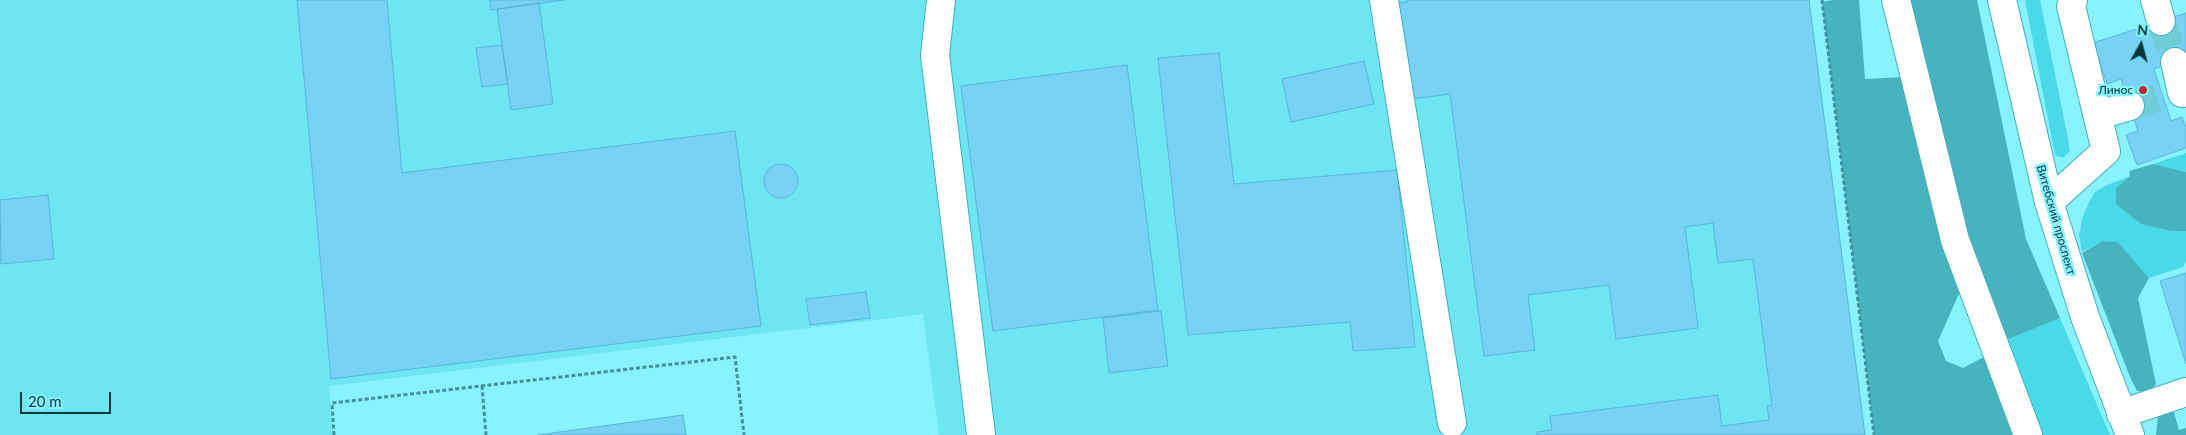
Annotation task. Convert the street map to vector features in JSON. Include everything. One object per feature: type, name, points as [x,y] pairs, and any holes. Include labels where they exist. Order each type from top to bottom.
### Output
[{"type":"street","points":[[941,0],[935,55],[981,435]]},
{"type":"street","points":[[1384,0],[1452,423]]},
{"type":"street","points":[[1896,0],[1955,240],[2028,435]]},
{"type":"street","name":"Витебский проспект","points":[[2002,0],[2049,202],[2085,317],[2126,424]]},
{"type":"street","points":[[2049,202],[2106,151],[2072,6],[2073,0]]},
{"type":"street","points":[[2175,62],[2177,94]]},
{"type":"street","points":[[2098,115],[2130,106]]},
{"type":"street","points":[[2126,424],[2186,392]]},
{"type":"path","points":[[1822,0],[1874,435]]},
{"type":"path","points":[[334,435],[332,403],[735,357],[744,435]]},
{"type":"path","points":[[482,386],[486,435]]},
{"type":"shaded area","points":[[0,0],[1809,0],[1865,435],[939,435],[923,314],[329,386],[333,435],[0,435]]},
{"type":"shaded area","points":[[1859,0],[1865,79],[1903,77],[1961,289],[1938,341],[1946,361],[1963,368],[1986,356],[2020,435],[1874,435],[1822,2]]},
{"type":"shaded area","points":[[1910,0],[1977,0],[2026,239],[2060,318],[2009,339],[2001,334],[1972,259],[1942,145]]},
{"type":"shaded area","points":[[2025,0],[2040,0],[2070,151],[2063,158],[2055,155]]},
{"type":"shaded area","points":[[2186,153],[2186,172],[2153,164]]},
{"type":"shaded area","points":[[2153,164],[2186,172],[2186,231],[2171,231],[2141,224],[2116,204],[2116,188],[2130,176],[2129,171]]},
{"type":"shaded area","points":[[2131,176],[2116,188],[2171,231],[2186,231],[2186,261],[2183,267],[2149,278],[2118,242],[2102,241],[2082,252],[2079,236],[2082,219],[2095,192],[2107,185]]},
{"type":"shaded area","points":[[2102,241],[2118,242],[2149,278],[2138,298],[2156,384],[2152,389],[2145,392],[2137,391],[2130,377],[2082,253]]},
{"type":"shaded area","points":[[2060,318],[2110,435],[2040,435],[2001,334],[2009,339]]},
{"type":"shaded area","points":[[2173,409],[2179,430],[2186,428],[2186,435],[2156,435],[2158,417],[2163,412]]},
{"type":"building","points":[[297,0],[387,0],[402,173],[735,131],[761,326],[331,379]]},
{"type":"building","points":[[490,0],[564,0],[491,10]]},
{"type":"building","points":[[1407,0],[1809,0],[1865,435],[1537,435],[1537,432],[1552,430],[1550,416],[1718,395],[1722,426],[1769,420],[1767,406],[1772,405],[1753,259],[1718,263],[1713,223],[1685,227],[1698,328],[1616,339],[1609,285],[1528,295],[1535,350],[1484,356],[1450,94],[1412,99],[1399,3],[1407,2]]},
{"type":"building","points":[[539,3],[553,104],[511,110],[497,9]]},
{"type":"building","name":"Линос","points":[[2186,13],[2186,58],[2154,69],[2171,121],[2182,117],[2186,128],[2186,148],[2137,165],[2126,135],[2138,131],[2121,79],[2107,84],[2093,43]]},
{"type":"building","points":[[502,45],[508,84],[482,87],[476,48]]},
{"type":"building","points":[[1219,53],[1234,184],[1397,170],[1415,347],[1353,351],[1350,322],[1188,335],[1158,58]]},
{"type":"building","points":[[1364,61],[1374,104],[1291,122],[1282,79]]},
{"type":"building","points":[[1127,65],[1158,310],[993,331],[961,86]]},
{"type":"building","points":[[781,164],[793,169],[798,181],[793,193],[781,198],[769,193],[764,181],[769,169]]},
{"type":"building","points":[[48,195],[54,259],[1,264],[0,200]]},
{"type":"building","points":[[2186,273],[2186,364],[2160,281]]},
{"type":"building","points":[[866,292],[870,318],[810,325],[806,299]]},
{"type":"building","points":[[1161,311],[1168,366],[1109,373],[1103,318]]},
{"type":"building","points":[[683,415],[686,435],[538,435]]},
{"type":"tunnel","points":[[2161,21],[2175,62]]},
{"type":"tunnel","points":[[2130,106],[2163,96]]},
{"type":"place","name":"Линос","points":[[2143,90]]}]
